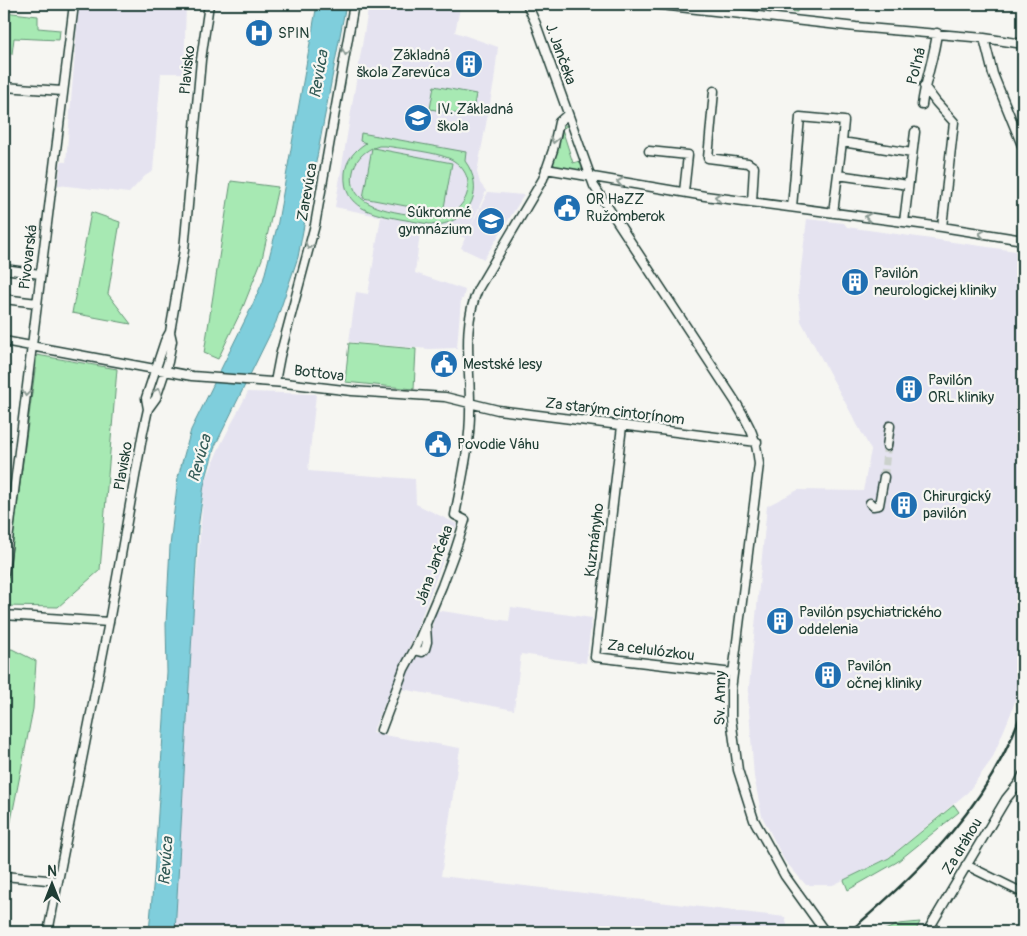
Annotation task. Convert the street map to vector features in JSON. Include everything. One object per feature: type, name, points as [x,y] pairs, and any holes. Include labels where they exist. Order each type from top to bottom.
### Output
[{"type":"street","name":"Pivovarská","points":[[4,573],[74,4]]},
{"type":"street","name":"Plavisko","points":[[48,932],[109,622],[148,409],[146,398],[160,372],[165,341],[170,332],[186,231],[201,60],[209,4]]},
{"type":"street","name":"Zarevúca","points":[[275,382],[280,356],[315,225],[354,4]]},
{"type":"street","name":"J. Jančeka","points":[[526,4],[536,24],[590,177]]},
{"type":"street","name":"Poľná","points":[[652,4],[812,23],[984,38],[1023,44]]},
{"type":"street","name":"Poľná","points":[[922,105],[924,86],[937,34]]},
{"type":"street","points":[[984,38],[993,74],[1023,148]]},
{"type":"street","points":[[924,86],[954,122],[942,227]]},
{"type":"street","points":[[4,87],[62,91]]},
{"type":"street","points":[[714,90],[708,158],[748,163],[754,167],[752,202]]},
{"type":"street","points":[[470,403],[468,333],[474,298],[543,179],[559,122],[568,114]]},
{"type":"street","points":[[792,207],[800,117],[844,121],[833,213]]},
{"type":"street","points":[[904,222],[915,132]]},
{"type":"street","points":[[842,142],[912,152]]},
{"type":"street","points":[[649,152],[688,155],[684,192]]},
{"type":"street","points":[[546,169],[684,192],[942,227],[1023,240]]},
{"type":"street","points":[[838,174],[908,185]]},
{"type":"street","name":"Sv. Anny","points":[[590,177],[600,196],[735,401],[757,442],[760,464],[731,690],[731,718],[738,770],[754,820],[785,876],[825,932]]},
{"type":"street","points":[[4,268],[40,274]]},
{"type":"street","points":[[4,299],[37,304]]},
{"type":"street","name":"Bottova","points":[[4,341],[160,372],[352,391],[444,397],[470,403]]},
{"type":"street","name":"Za starým cintorínom","points":[[470,403],[498,410],[757,442]]},
{"type":"street","name":"Jána Jančeka","points":[[381,730],[404,669],[426,624],[455,551],[465,520],[455,514],[468,453],[470,403]]},
{"type":"street","name":"Kuzmányho","points":[[595,657],[622,426]]},
{"type":"street","points":[[887,446],[890,426]]},
{"type":"street","points":[[870,503],[873,506],[879,505],[884,477]]},
{"type":"street","points":[[4,615],[109,622]]},
{"type":"street","name":"Za celulózkou","points":[[595,657],[733,673]]},
{"type":"street","name":"Za dráhou","points":[[927,932],[1006,798],[1020,783],[1023,775]]},
{"type":"street","name":"Za dráhou","points":[[966,865],[1023,893]]},
{"type":"street","points":[[4,876],[58,881]]},
{"type":"shaded area","points":[[79,4],[186,4],[184,73],[161,73],[153,171],[145,176],[129,193],[58,185],[61,162],[66,162]]},
{"type":"shaded area","name":"IV. Základná škola","points":[[369,4],[461,4],[455,32],[498,47],[494,82],[477,172],[480,183],[486,191],[470,228],[488,192],[524,195],[484,259],[461,248],[465,238],[441,229],[421,225],[415,273],[465,290],[463,299],[461,299],[457,348],[429,349],[349,342],[356,292],[368,294],[381,217],[397,220],[335,207]]},
{"type":"shaded area","points":[[807,219],[844,223],[847,227],[1023,252],[1023,677],[1011,713],[992,759],[968,792],[888,858],[833,885],[806,885],[784,860],[762,816],[754,777],[748,697],[767,506],[798,490],[863,491],[871,450],[801,321],[798,292]]},
{"type":"shaded area","points":[[248,392],[316,394],[308,471],[415,479],[416,504],[457,524],[413,638],[372,733],[460,748],[441,876],[785,917],[789,932],[175,932],[192,634],[204,485],[219,448]]},
{"type":"shaded area","points":[[511,607],[592,618],[586,663],[521,654],[514,710],[402,689],[409,666],[420,654],[427,656],[435,610],[509,621]]},
{"type":"green space","points":[[779,4],[798,4],[797,12],[779,10]]},
{"type":"green space","points":[[4,12],[38,16],[38,28],[60,30],[59,40],[14,38],[12,54],[4,53]]},
{"type":"green space","points":[[434,86],[476,94],[472,116],[430,109]]},
{"type":"green space","points":[[563,124],[567,126],[562,129],[573,163],[580,161],[582,168],[578,170],[556,167],[553,163]]},
{"type":"green space","points":[[361,133],[466,152],[465,161],[471,171],[474,182],[472,201],[467,210],[450,222],[438,225],[380,215],[362,208],[354,202],[345,185],[347,164],[358,149],[366,143],[360,141]],"holes":[[[386,146],[431,153],[454,161],[467,178],[468,187],[461,205],[445,216],[434,218],[394,212],[368,203],[358,195],[353,185],[353,172],[355,164],[365,152],[372,148],[363,198],[443,213],[452,163],[373,148]]]},
{"type":"green space","points":[[231,181],[278,187],[262,259],[243,307],[218,359],[204,353]]},
{"type":"green space","points":[[91,212],[120,222],[108,294],[131,324],[72,313]]},
{"type":"green space","points":[[349,343],[416,349],[414,389],[345,382]]},
{"type":"green space","points":[[37,355],[117,369],[100,570],[58,607],[4,606]]},
{"type":"green space","points":[[4,438],[10,439],[4,472]]},
{"type":"green space","points":[[12,649],[36,661],[33,709],[7,841],[4,841],[4,650]]},
{"type":"green space","points":[[954,805],[959,812],[897,862],[848,890],[844,880],[889,858]]},
{"type":"green space","points":[[920,922],[915,932],[880,932],[899,924]]},
{"type":"water","name":"Revúca","points":[[317,4],[346,4],[298,257],[276,322],[215,446],[204,485],[198,528],[175,932],[149,932],[167,672],[166,624],[170,546],[178,477],[191,430],[263,281],[277,227]]},
{"type":"tunnel","points":[[884,477],[887,446]]},
{"type":"railway","points":[[849,932],[928,859],[974,804],[1010,742],[1023,708]]},
{"type":"place","name":"SPIN","points":[[259,33]]},
{"type":"place","name":"Základná škola Zarevúca","points":[[469,64]]},
{"type":"place","name":"IV. Základná škola","points":[[418,118]]},
{"type":"place","name":"OR HaZZ Ružomberok","points":[[567,208]]},
{"type":"place","name":"Súkromné gymnázium","points":[[491,221]]},
{"type":"place","name":"Pavilón neurologickej kliniky","points":[[855,282]]},
{"type":"place","name":"Mestské lesy","points":[[444,364]]},
{"type":"place","name":"Pavilón ORL kliniky","points":[[909,389]]},
{"type":"place","name":"Povodie Váhu","points":[[438,444]]},
{"type":"place","name":"Chirurgický pavilón","points":[[904,505]]},
{"type":"place","name":"Pavilón psychiatrického oddelenia","points":[[780,621]]},
{"type":"place","name":"Pavilón očnej kliniky","points":[[828,675]]}]
